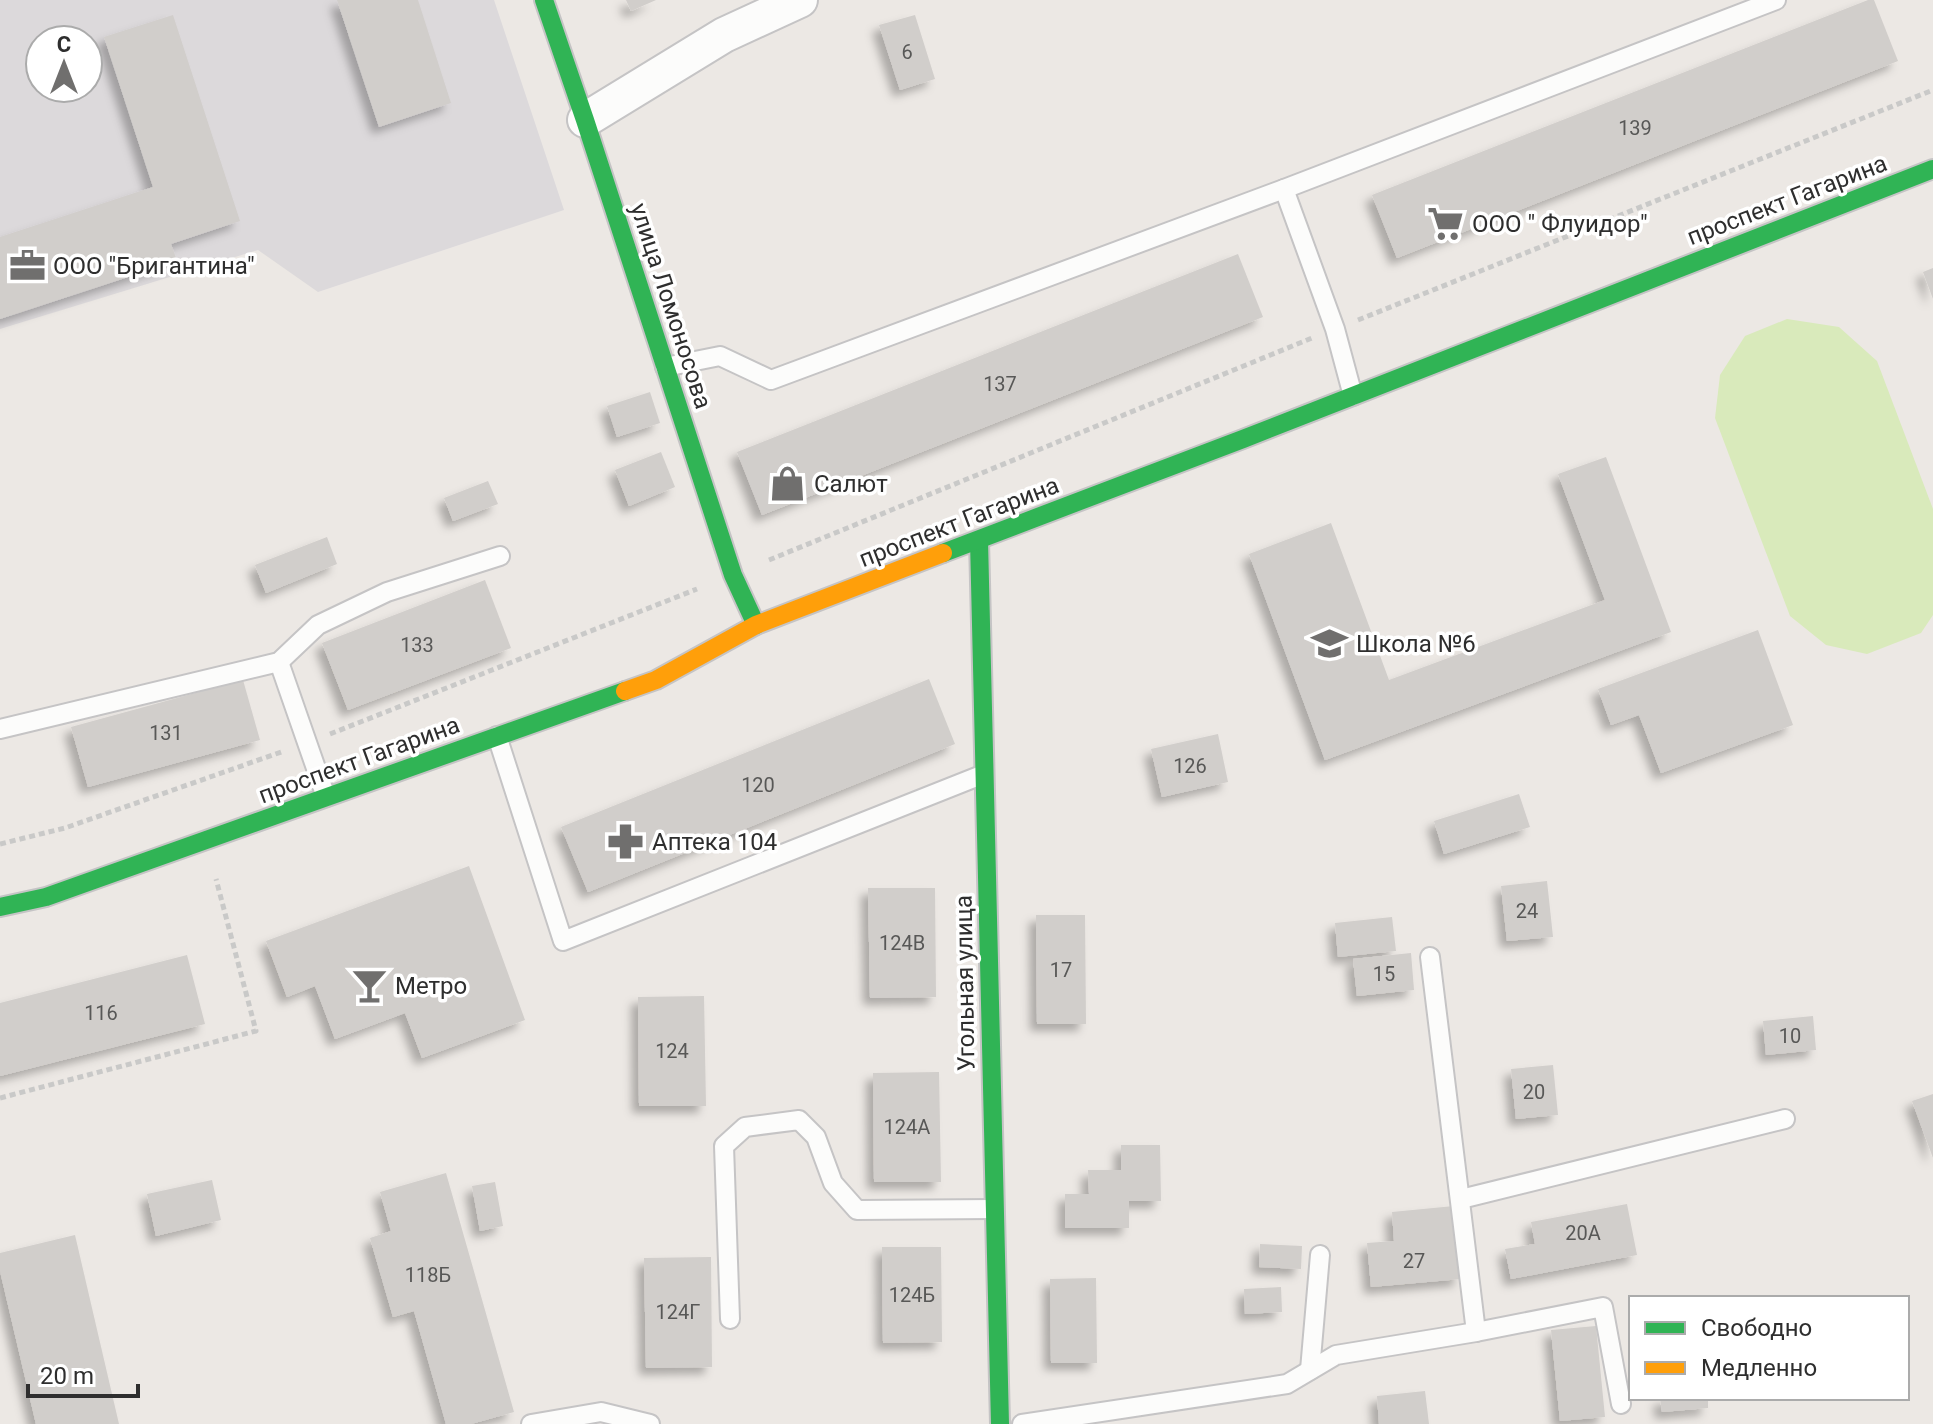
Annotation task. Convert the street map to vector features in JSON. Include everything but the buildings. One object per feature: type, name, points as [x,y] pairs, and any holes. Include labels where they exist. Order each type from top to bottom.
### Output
[{"type":"main road","name":"улица Ломоносова","points":[[544,0],[733,575],[756,625]]},
{"type":"main road","name":"проспект Гагарина","points":[[0,907],[46,897],[656,680],[756,625],[1933,169]]},
{"type":"main road","name":"Угольная улица","points":[[979,540],[1000,1424]]},
{"type":"street","points":[[585,120],[724,35],[800,0]]},
{"type":"lane","points":[[665,367],[720,356],[771,380],[1284,189],[1767,2]]},
{"type":"lane","points":[[1284,189],[1335,329],[1353,396]]},
{"type":"lane","points":[[0,729],[279,662],[318,625],[387,592],[500,556]]},
{"type":"lane","points":[[279,662],[326,797]]},
{"type":"lane","points":[[497,736],[563,941],[984,774]]},
{"type":"lane","points":[[1430,957],[1476,1332]]},
{"type":"lane","points":[[1461,1199],[1785,1119]]},
{"type":"lane","points":[[730,1319],[724,1146],[745,1127],[799,1120],[816,1137],[833,1183],[857,1210],[994,1209]]},
{"type":"lane","points":[[1310,1370],[1320,1255]]},
{"type":"lane","points":[[1022,1424],[1287,1384],[1336,1355],[1603,1307],[1621,1404]]},
{"type":"lane","points":[[531,1424],[601,1412],[650,1424]]},
{"type":"path","points":[[0,844],[65,828],[307,743],[733,575],[1335,329],[1933,90]]},
{"type":"path","points":[[0,1098],[256,1031],[206,840]]},
{"type":"shaded area","points":[[0,0],[494,0],[564,210],[318,292],[258,250],[0,329]]},
{"type":"green space","points":[[1787,319],[1839,327],[1877,361],[1933,509],[1933,615],[1921,633],[1867,654],[1826,645],[1790,616],[1715,418],[1720,375],[1745,336]]},
{"type":"traffic: fast","points":[[544,0],[733,575],[756,625]]},
{"type":"traffic: fast","points":[[943,553],[1933,169]]},
{"type":"traffic: fast","points":[[979,540],[1000,1424]]},
{"type":"traffic: fast","points":[[0,907],[46,897],[625,691]]},
{"type":"traffic: slow","points":[[625,691],[656,680],[756,625],[943,553]]},
{"type":"place","name":"ООО \" Флуидор\"","points":[[1446,224]]},
{"type":"place","name":"ООО \"Бригантина\"","points":[[27,266]]},
{"type":"place","name":"Салют","points":[[788,484]]},
{"type":"place","name":"Школа №6","points":[[1330,644]]},
{"type":"place","name":"Аптека 104","points":[[626,842]]},
{"type":"place","name":"Метро","points":[[369,986]]}]
